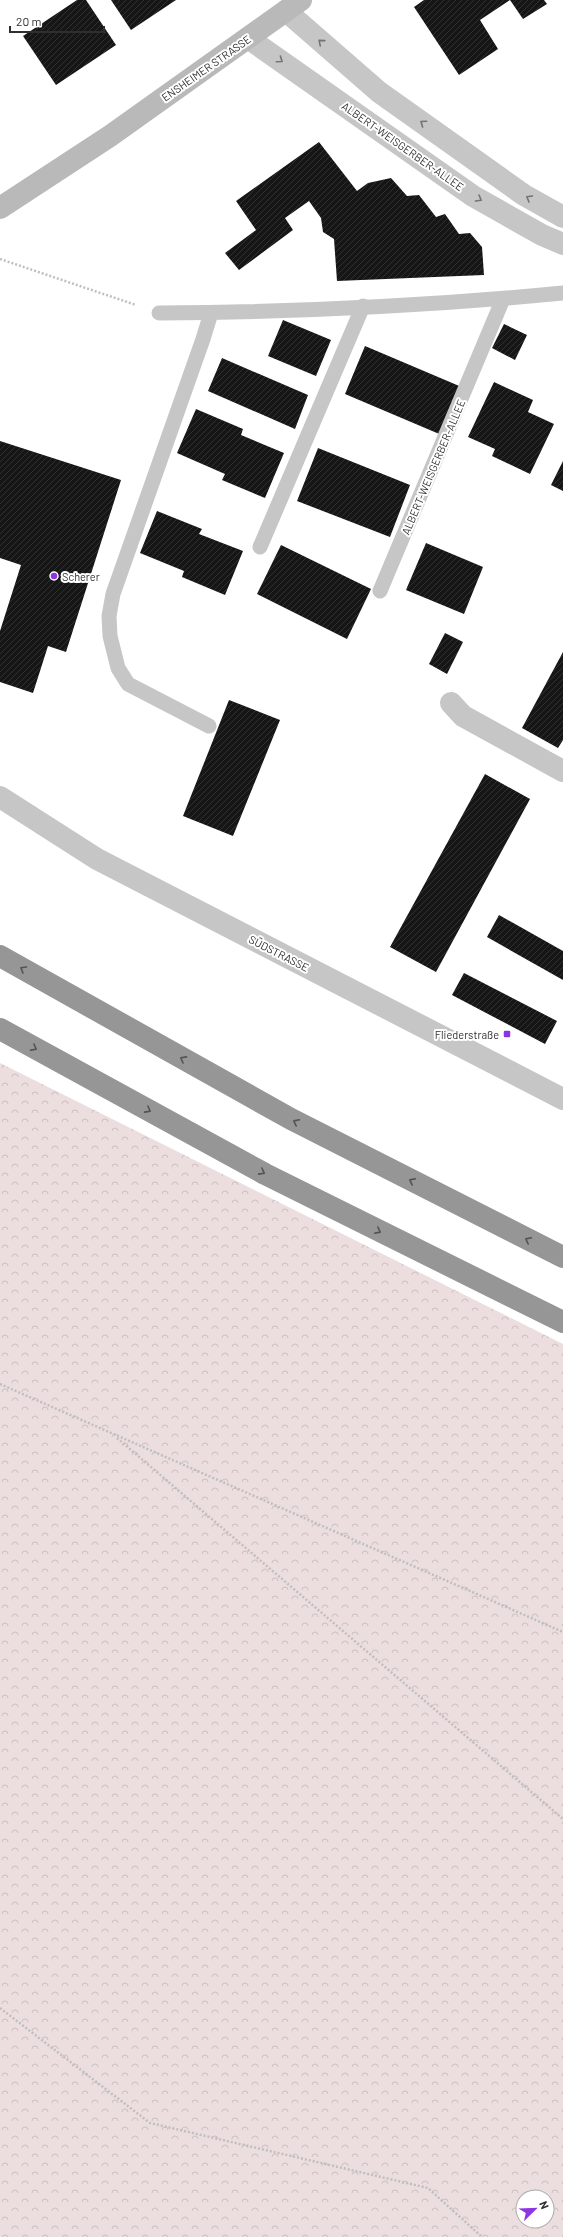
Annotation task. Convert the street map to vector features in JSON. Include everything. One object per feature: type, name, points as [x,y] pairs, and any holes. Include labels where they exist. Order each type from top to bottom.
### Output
[{"type":"highway","points":[[0,956],[291,1119],[563,1257]]},
{"type":"highway","points":[[0,1028],[265,1174],[563,1322]]},
{"type":"main road","name":"ENSHEIMER STRASSE","points":[[0,208],[110,136],[293,5]]},
{"type":"main road","name":"ENSHEIMER STRASSE","points":[[0,224],[110,136]]},
{"type":"street","points":[[293,5],[379,92],[524,195],[563,217]]},
{"type":"street","name":"ALBERT-WEISGERBER-ALLEE","points":[[248,38],[473,196],[542,235],[563,244]]},
{"type":"street","points":[[451,702],[463,716],[563,771]]},
{"type":"street","name":"SÜDSTRASSE","points":[[0,797],[97,859],[563,1098]]},
{"type":"lane","points":[[159,313],[211,313],[363,306],[504,299],[563,293]]},
{"type":"lane","name":"ALBERT-WEISGERBER-ALLEE","points":[[380,591],[504,299]]},
{"type":"lane","points":[[260,547],[363,306]]},
{"type":"lane","points":[[209,726],[128,684],[118,668],[113,654],[109,616],[113,594],[211,313]]},
{"type":"path","points":[[0,259],[159,313]]},
{"type":"path","points":[[0,1384],[115,1436],[563,1632]]},
{"type":"path","points":[[115,1436],[563,1819]]},
{"type":"path","points":[[0,2008],[150,2123],[428,2188],[482,2237]]},
{"type":"green space","points":[[0,1063],[563,1344],[563,2237],[0,2237]]},
{"type":"building","points":[[77,0],[86,0],[116,45],[56,85],[23,36]]},
{"type":"building","points":[[111,0],[176,0],[131,30]]},
{"type":"building","points":[[424,0],[510,0],[480,20],[498,49],[459,75],[414,7]]},
{"type":"building","points":[[510,0],[544,0],[547,4],[523,19]]},
{"type":"building","points":[[319,142],[357,191],[368,183],[391,178],[407,196],[419,195],[436,217],[445,214],[459,234],[470,233],[482,247],[484,275],[337,281],[334,239],[323,232],[321,218],[309,201],[285,218],[293,230],[239,270],[225,253],[256,230],[236,201]]},
{"type":"building","points":[[283,320],[331,340],[316,376],[268,356]]},
{"type":"building","points":[[504,324],[527,335],[515,360],[492,348]]},
{"type":"building","points":[[365,346],[464,388],[444,436],[345,394]]},
{"type":"building","points":[[222,358],[308,395],[295,429],[208,391]]},
{"type":"building","points":[[494,382],[533,400],[528,412],[554,424],[530,474],[492,456],[495,449],[468,437]]},
{"type":"building","points":[[196,409],[243,429],[241,435],[284,453],[265,498],[222,480],[225,474],[177,453]]},
{"type":"building","name":"Scherer","points":[[0,441],[121,480],[66,652],[48,646],[33,693],[0,682],[0,631],[21,565],[0,558]]},
{"type":"building","points":[[318,448],[410,485],[390,537],[297,501]]},
{"type":"building","points":[[563,461],[563,491],[551,485]]},
{"type":"building","points":[[157,511],[202,529],[199,534],[243,551],[225,595],[182,577],[184,571],[140,553]]},
{"type":"building","points":[[426,543],[483,567],[464,614],[406,590]]},
{"type":"building","points":[[281,545],[371,589],[347,639],[257,594]]},
{"type":"building","points":[[445,633],[463,642],[447,674],[429,664]]},
{"type":"building","points":[[563,652],[563,740],[558,748],[522,728]]},
{"type":"building","points":[[229,700],[280,720],[233,836],[183,816]]},
{"type":"building","points":[[485,774],[530,799],[436,972],[390,947]]},
{"type":"building","points":[[499,915],[563,951],[563,980],[487,937]]},
{"type":"building","points":[[464,973],[557,1021],[545,1044],[452,995]]},
{"type":"place","name":"Scherer","points":[[54,576]]},
{"type":"place","name":"Fliederstraße","points":[[507,1034]]}]
